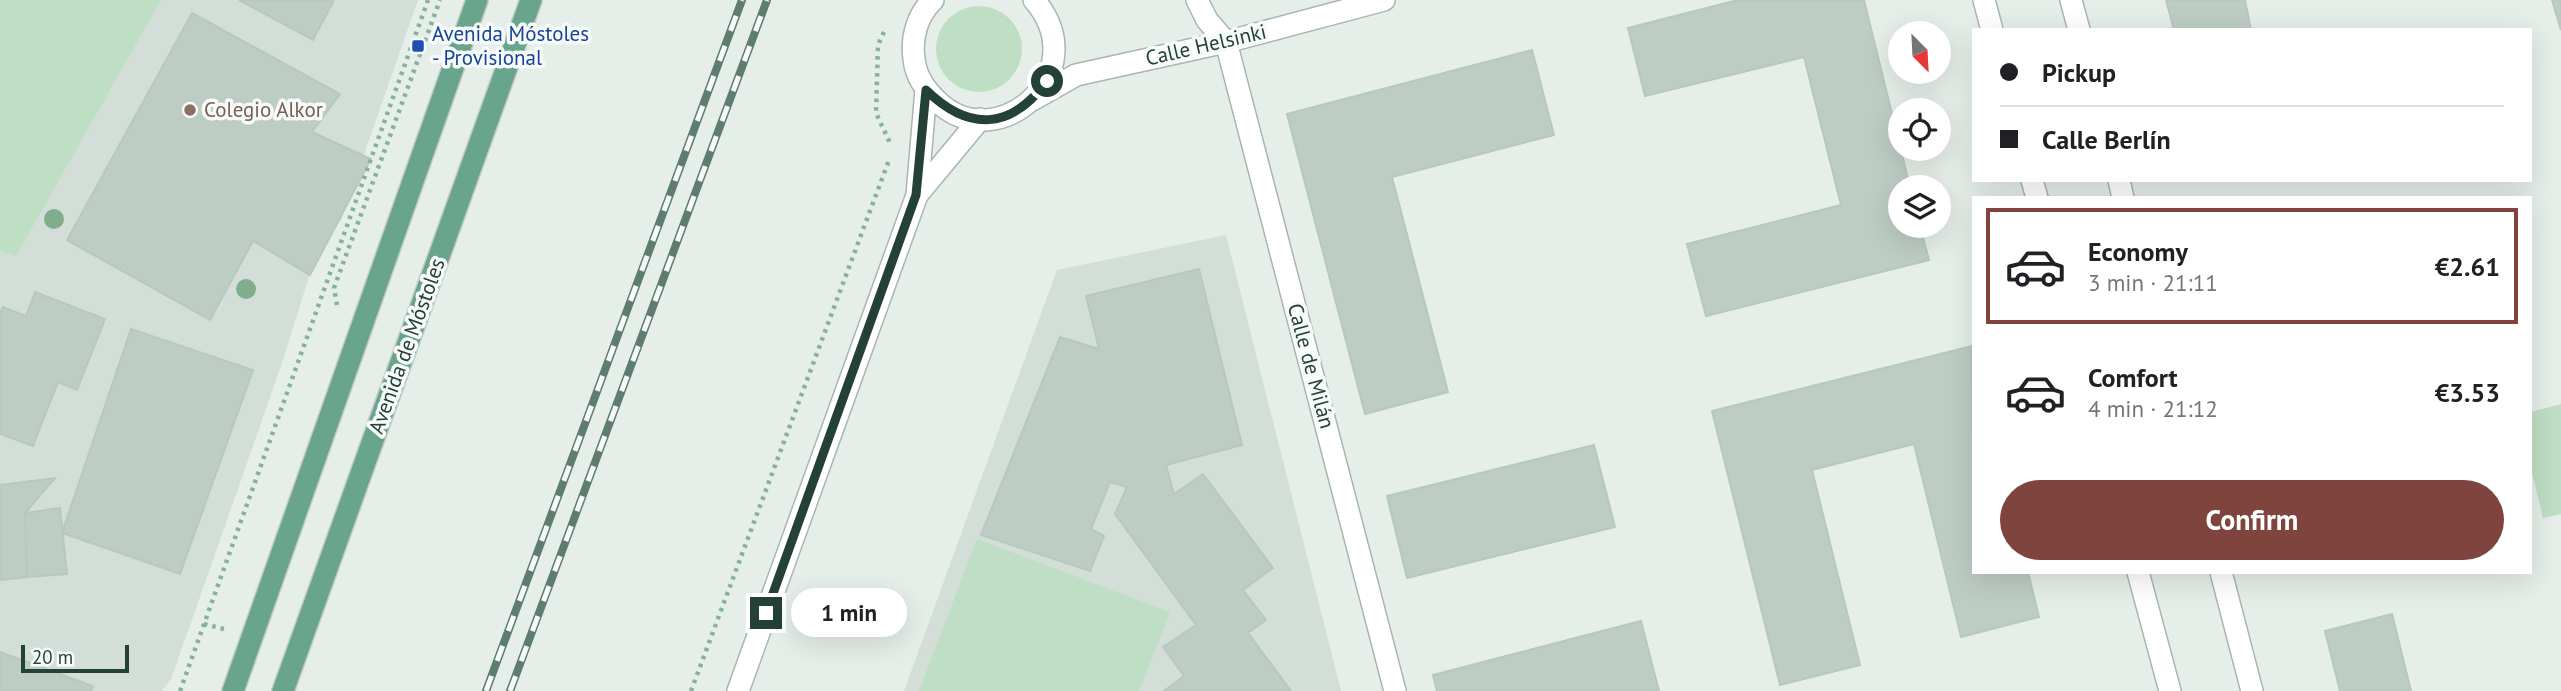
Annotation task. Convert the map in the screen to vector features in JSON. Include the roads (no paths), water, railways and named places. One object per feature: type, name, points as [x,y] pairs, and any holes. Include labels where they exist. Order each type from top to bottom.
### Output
[{"type":"main road","points":[[233,691],[477,0]]},
{"type":"main road","name":"Avenida de Móstoles","points":[[282,691],[531,0]]},
{"type":"street","points":[[933,0],[917,25],[912,47],[915,69],[926,90],[942,106],[957,115],[981,119]]},
{"type":"street","points":[[1032,100],[1047,81],[1054,58],[1053,34],[1044,12],[1034,0]]},
{"type":"street","points":[[1197,0],[1208,20],[1226,42]]},
{"type":"street","name":"Calle Helsinki","points":[[981,119],[999,118],[1017,111],[1076,75],[1226,42],[1384,0]]},
{"type":"street","points":[[1984,0],[1991,28]]},
{"type":"street","points":[[2071,0],[2078,28]]},
{"type":"street","name":"Calle de Milán","points":[[1226,42],[1395,691]]},
{"type":"street","points":[[738,691],[916,195],[926,90]]},
{"type":"street","points":[[916,195],[981,119]]},
{"type":"street","points":[[2139,574],[2170,691]]},
{"type":"street","points":[[2222,574],[2252,691]]},
{"type":"railway","points":[[486,691],[742,0]]},
{"type":"railway","points":[[510,691],[767,0]]},
{"type":"place","name":"Avenida Móstoles - Provisional","points":[[418,46]]},
{"type":"place","name":"Colegio Alkor","points":[[190,110]]}]
